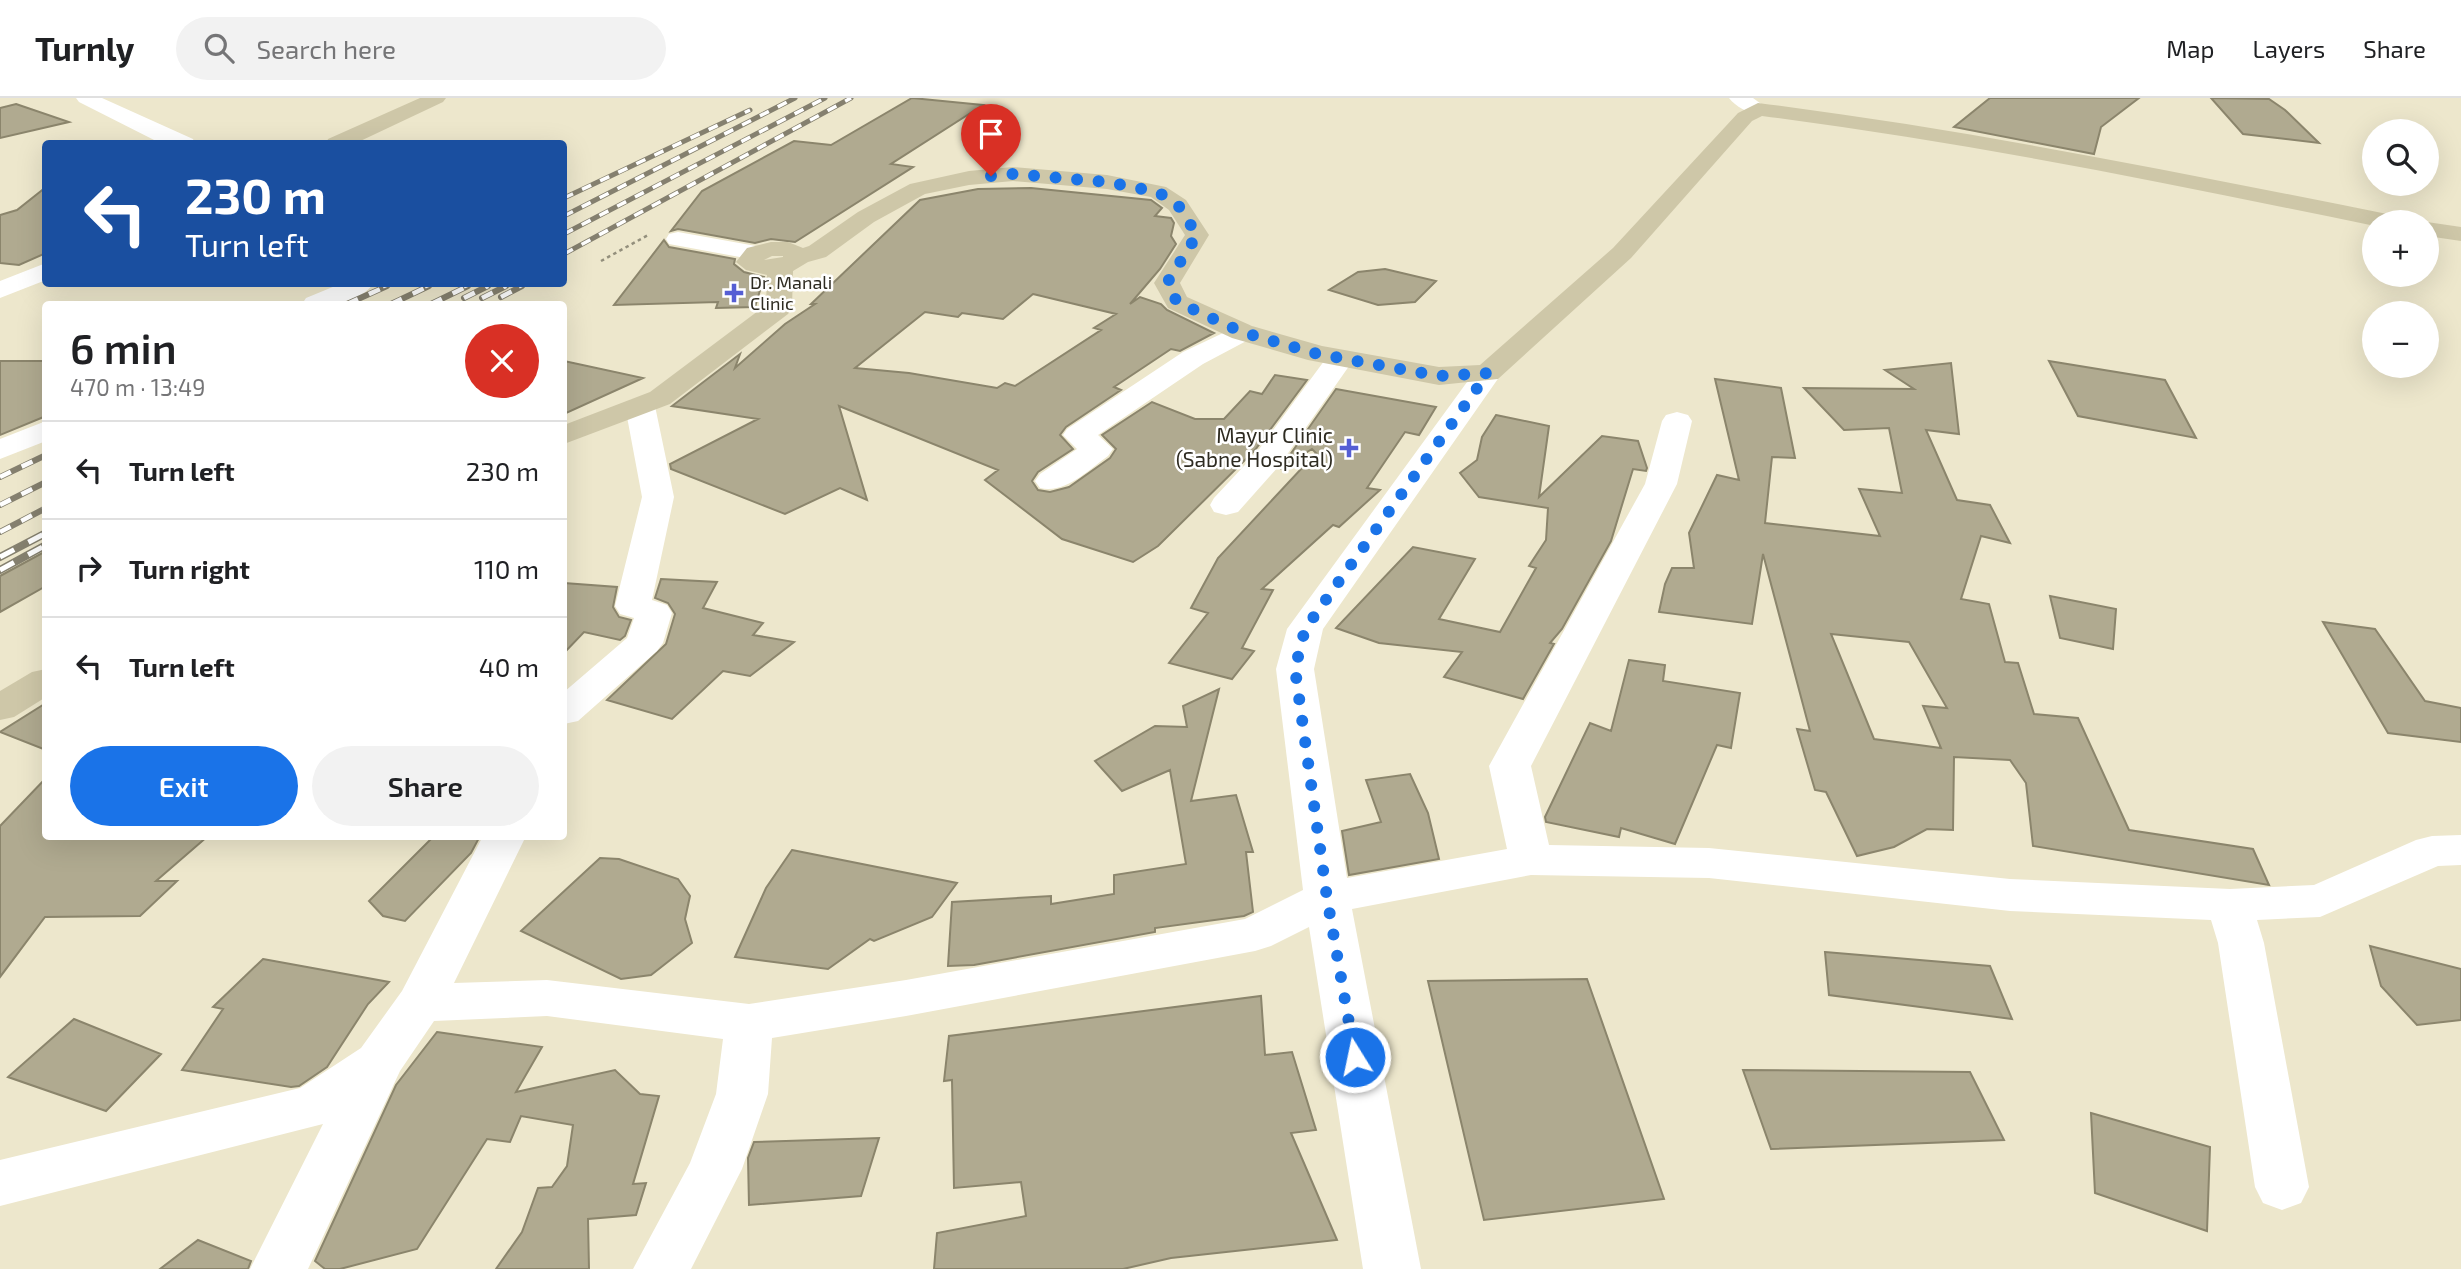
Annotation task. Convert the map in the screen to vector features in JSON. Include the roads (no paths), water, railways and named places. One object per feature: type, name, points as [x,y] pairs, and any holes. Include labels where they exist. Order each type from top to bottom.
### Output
[{"type":"street","points":[[86,98],[172,140]]},
{"type":"street","points":[[345,140],[436,98]]},
{"type":"street","points":[[366,140],[457,98]]},
{"type":"street","points":[[1392,1269],[1327,898],[1295,669],[1305,629],[1488,373],[1622,253],[1745,117],[1749,104],[2204,184],[2362,216]]},
{"type":"street","points":[[678,239],[778,258],[817,252],[866,217],[918,189],[969,178],[1013,174],[1107,182],[1158,192],[1178,205],[1197,235],[1167,283],[1177,302],[1242,332],[1340,359],[1439,376],[1488,373]]},
{"type":"street","points":[[2439,231],[2461,234]]},
{"type":"street","points":[[567,434],[660,398],[779,308],[778,258]]},
{"type":"street","points":[[0,290],[42,272]]},
{"type":"street","points":[[322,301],[353,287]]},
{"type":"street","points":[[1051,481],[1097,449],[1079,435],[1193,358],[1242,332]]},
{"type":"street","points":[[1226,505],[1268,459],[1340,359]]},
{"type":"street","points":[[567,709],[644,643],[654,613],[633,606],[658,497],[640,406]]},
{"type":"street","points":[[1531,860],[1510,766],[1661,484],[1677,421]]},
{"type":"street","points":[[0,450],[42,432]]},
{"type":"street","points":[[0,708],[42,682]]},
{"type":"street","points":[[279,1269],[380,1061],[420,1003],[503,840]]},
{"type":"street","points":[[420,1003],[547,998],[749,1023],[906,998],[1255,934],[1327,898],[1531,860],[1709,863],[2010,895],[2230,905],[2319,901],[2432,851],[2461,850]]},
{"type":"street","points":[[2230,905],[2241,943],[2282,1187]]},
{"type":"street","points":[[662,1269],[715,1169],[742,1094],[749,1023]]},
{"type":"street","points":[[0,1184],[314,1106],[380,1061]]},
{"type":"railway","points":[[567,214],[795,98]]},
{"type":"railway","points":[[567,232],[825,98]]},
{"type":"railway","points":[[567,252],[851,98]]},
{"type":"railway","points":[[567,197],[750,110]]},
{"type":"railway","points":[[354,301],[385,287]]},
{"type":"railway","points":[[397,301],[427,287]]},
{"type":"railway","points":[[437,301],[466,287]]},
{"type":"railway","points":[[464,298],[486,287]]},
{"type":"railway","points":[[482,298],[504,287]]},
{"type":"railway","points":[[501,297],[520,287]]},
{"type":"railway","points":[[0,477],[42,457]]},
{"type":"railway","points":[[0,505],[42,484]]},
{"type":"railway","points":[[0,532],[42,510]]},
{"type":"railway","points":[[0,557],[42,535]]},
{"type":"railway","points":[[0,570],[42,547]]},
{"type":"place","name":"Dr. Manali Clinic","points":[[734,293]]},
{"type":"place","name":"Mayur Clinic (Sabne Hospital)","points":[[1349,448]]}]
